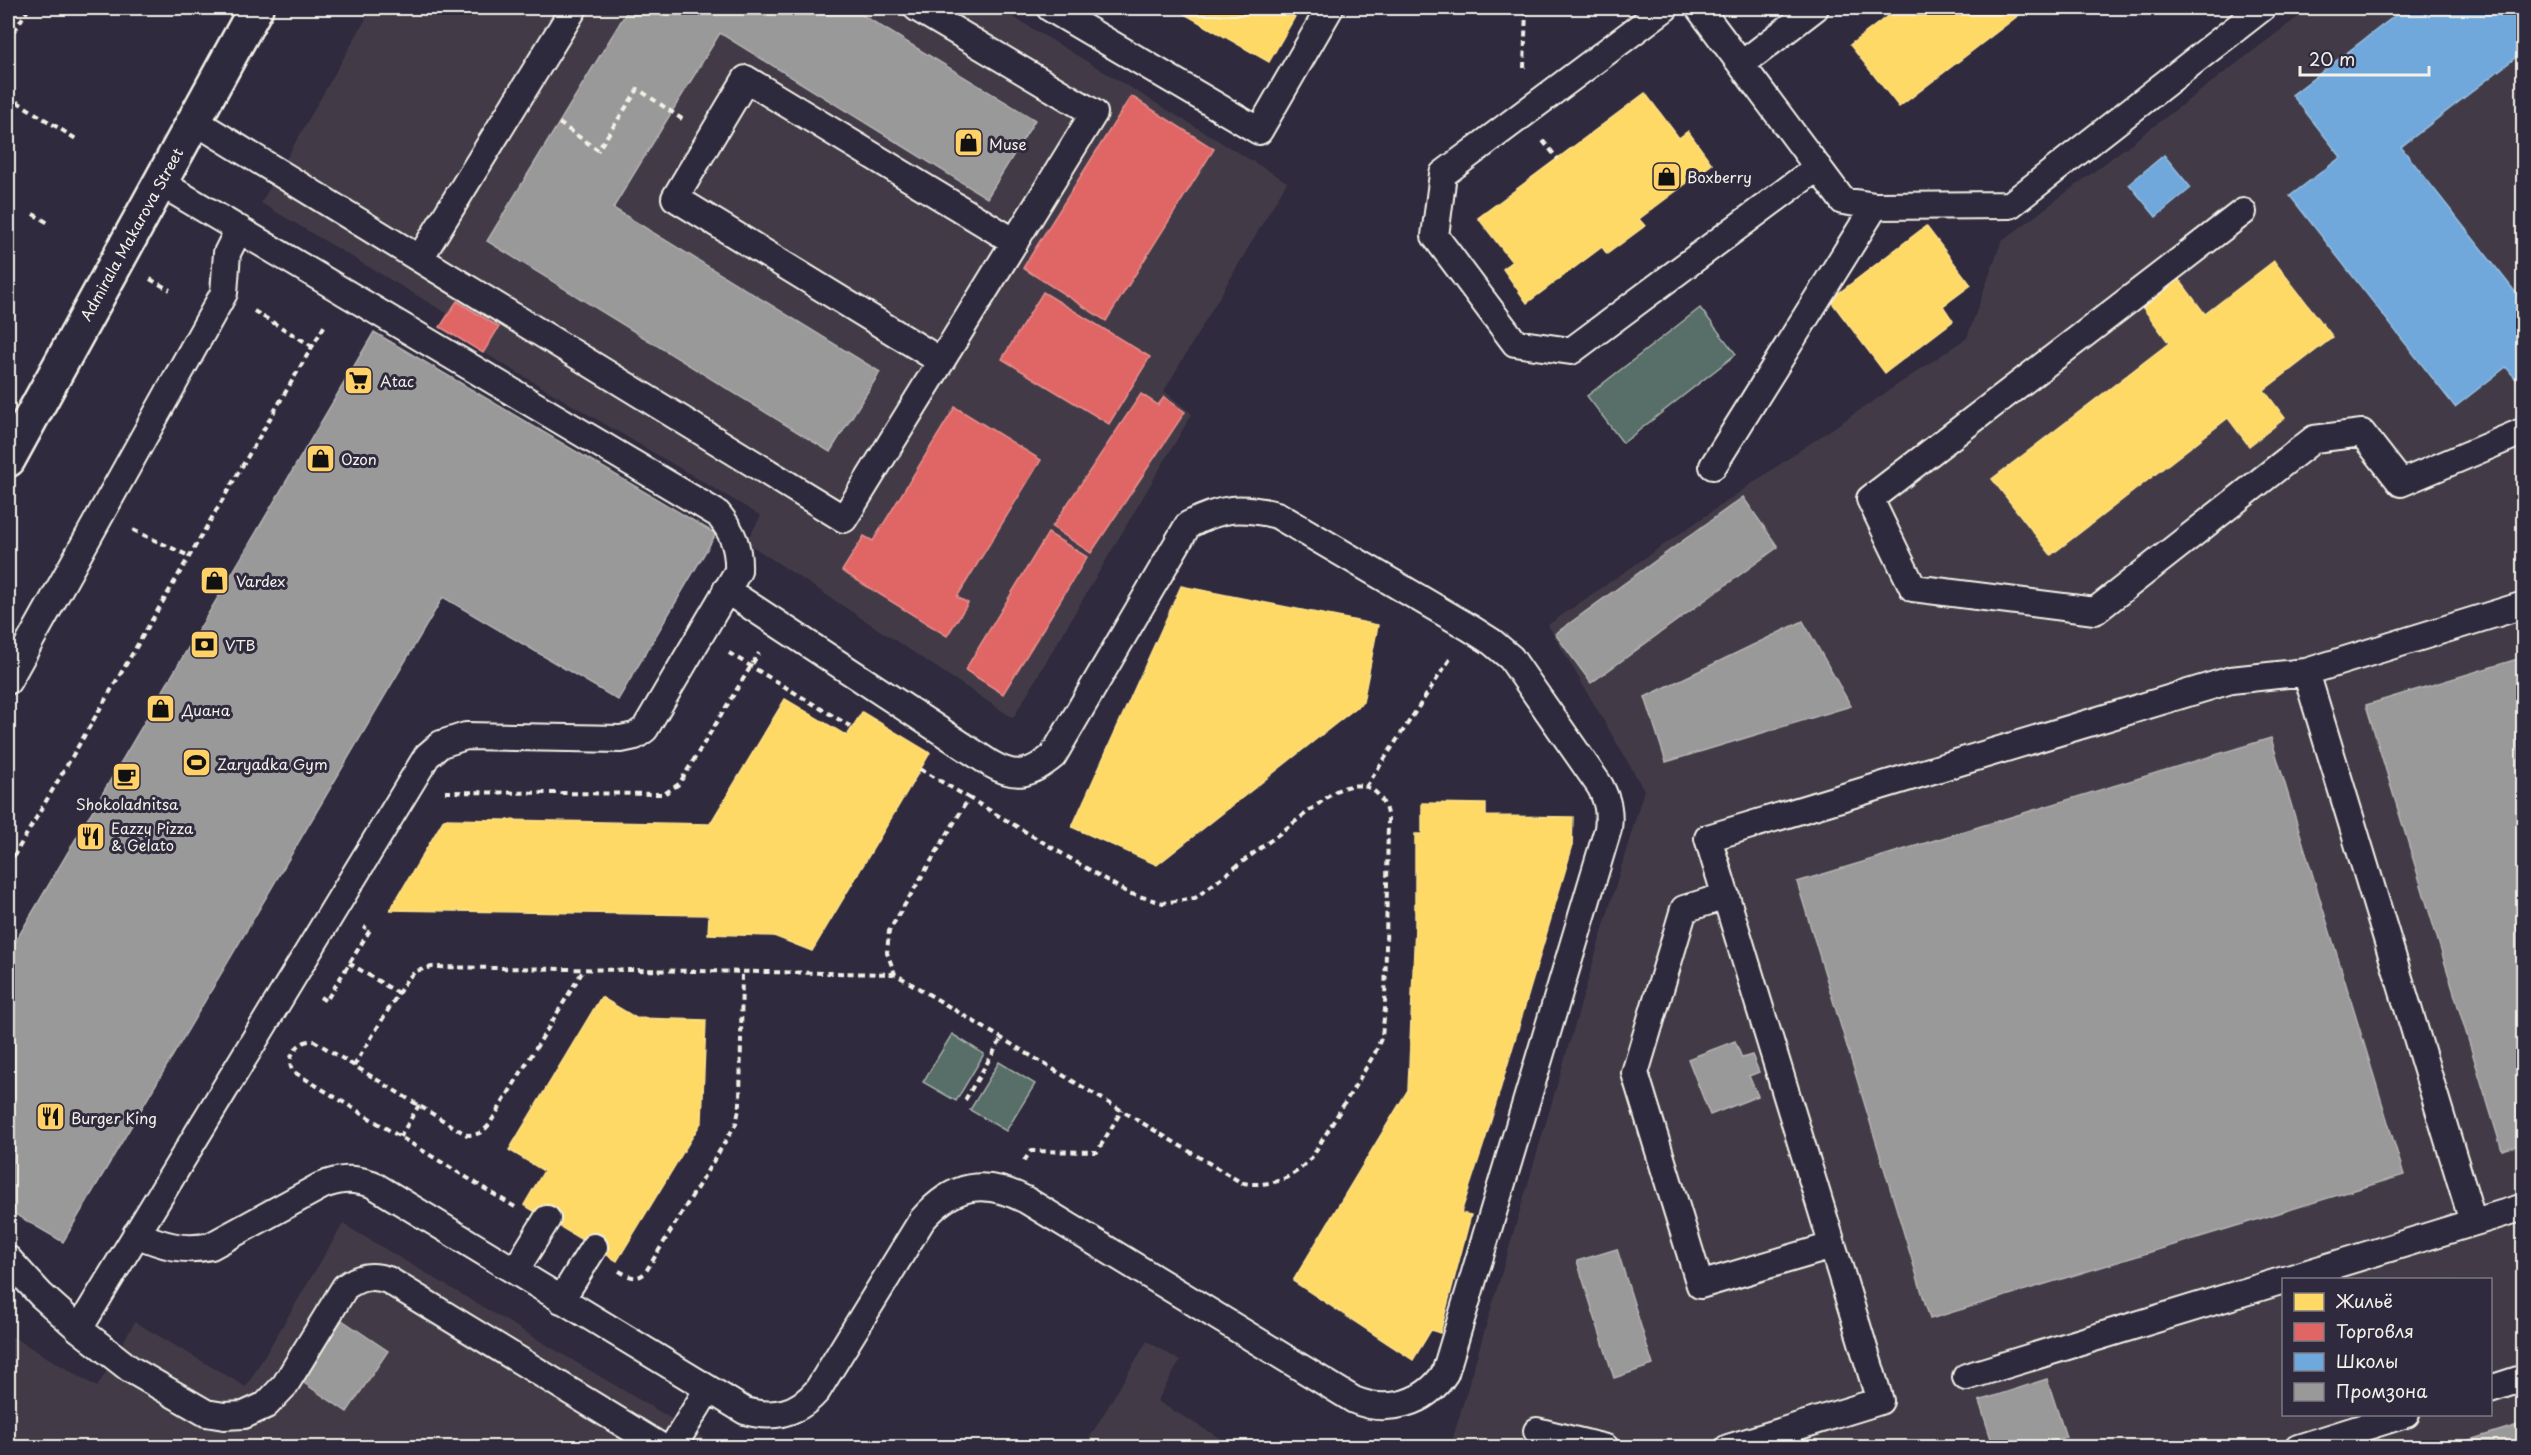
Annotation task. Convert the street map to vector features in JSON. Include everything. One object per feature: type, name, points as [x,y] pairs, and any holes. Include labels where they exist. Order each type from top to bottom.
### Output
[{"type":"street","name":"Admirala Makarova Street","points":[[8,460],[256,8]]},
{"type":"lane","points":[[420,258],[574,8]]},
{"type":"lane","points":[[193,120],[844,519],[1094,113],[917,8]]},
{"type":"lane","points":[[1050,8],[1259,131],[1330,8]]},
{"type":"lane","points":[[1665,8],[1443,174],[1435,236],[1515,343],[1571,351],[1818,167]]},
{"type":"lane","points":[[1699,8],[1843,201],[1875,206],[2010,205],[2262,8]]},
{"type":"lane","points":[[1742,64],[1815,8]]},
{"type":"lane","points":[[941,361],[675,198],[746,79],[1015,242]]},
{"type":"lane","points":[[78,1329],[427,756],[441,744],[466,736],[621,739],[635,736],[645,729],[738,571],[739,558],[733,536],[718,514],[159,182]]},
{"type":"lane","points":[[1713,466],[1875,206]]},
{"type":"lane","points":[[2243,212],[1870,499],[1913,588],[2095,611],[2314,439],[2362,432],[2401,483],[2523,431]]},
{"type":"lane","points":[[8,681],[224,293],[227,253],[239,230]]},
{"type":"lane","points":[[136,1234],[177,1249],[197,1250],[211,1246],[321,1186],[333,1181],[358,1179],[372,1184],[745,1412],[763,1416],[782,1415],[795,1410],[808,1402],[817,1391],[922,1220],[935,1205],[947,1196],[976,1187],[1007,1190],[1354,1400],[1364,1404],[1392,1406],[1418,1399],[1435,1386],[1445,1373],[1610,816],[1609,807],[1600,786],[1518,668],[1492,642],[1470,628],[1277,515],[1250,508],[1228,509],[1209,514],[1188,525],[1053,756],[1037,769],[1022,774],[1004,772],[991,764],[726,590]]},
{"type":"lane","points":[[1728,1448],[1880,1401],[1708,838],[2231,680],[2306,672],[2523,605]]},
{"type":"lane","points":[[2306,672],[2473,1222]]},
{"type":"lane","points":[[1726,896],[1684,909],[1635,1073],[1700,1285],[1832,1246]]},
{"type":"lane","points":[[2291,1278],[2523,1207]]},
{"type":"lane","points":[[515,1271],[547,1219]]},
{"type":"lane","points":[[561,1300],[594,1247]]},
{"type":"lane","points":[[8,1259],[41,1295],[78,1329],[130,1369],[206,1413],[224,1416],[244,1414],[266,1405],[285,1385],[345,1287],[355,1280],[376,1276],[388,1280],[663,1448]]},
{"type":"lane","points":[[1966,1377],[2282,1281]]},
{"type":"lane","points":[[2492,1388],[2523,1378]]},
{"type":"lane","points":[[672,1448],[708,1389]]},
{"type":"lane","points":[[2298,1448],[2400,1416]]},
{"type":"lane","points":[[1537,1431],[1606,1448]]},
{"type":"path","points":[[8,40],[29,8]]},
{"type":"path","points":[[559,123],[598,150],[638,89],[672,112]]},
{"type":"path","points":[[8,96],[76,139]]},
{"type":"path","points":[[33,214],[50,224]]},
{"type":"path","points":[[147,278],[170,290]]},
{"type":"path","points":[[8,866],[344,292]]},
{"type":"path","points":[[224,293],[312,346]]},
{"type":"path","points":[[100,514],[189,556]]},
{"type":"path","points":[[1366,787],[1470,628]]},
{"type":"path","points":[[700,636],[853,728]]},
{"type":"path","points":[[354,1066],[407,979],[416,971],[432,967],[895,974],[1242,1183],[1257,1185],[1277,1183],[1302,1169],[1312,1157],[1375,1053],[1382,1036],[1388,820],[1386,807],[1381,798],[1366,787],[1345,786],[1195,898],[1163,903],[1128,894],[921,769]]},
{"type":"path","points":[[895,974],[887,953],[889,931],[969,798]]},
{"type":"path","points":[[326,1001],[370,930]]},
{"type":"path","points":[[349,963],[398,993]]},
{"type":"path","points":[[519,1210],[294,1072],[289,1065],[298,1045],[309,1040],[467,1135],[477,1135],[484,1131],[584,969]]},
{"type":"path","points":[[618,1270],[632,1278],[645,1273],[736,1124],[740,1104],[742,972]]},
{"type":"path","points":[[965,1100],[1002,1038]]},
{"type":"path","points":[[400,1137],[419,1105]]},
{"type":"path","points":[[1030,1150],[1097,1152],[1122,1110]]},
{"type":"shaded area","points":[[372,8],[998,8],[1287,182],[1164,391],[1192,414],[1013,718],[746,542],[761,516],[440,327],[448,314],[261,203]]},
{"type":"shaded area","points":[[2310,8],[2523,8],[2523,1447],[1450,1448],[1644,790],[1548,625],[1967,338],[2001,242]]},
{"type":"shaded area","points":[[343,1224],[719,1447],[8,1448],[8,1334],[97,1387],[135,1322],[246,1387]]},
{"type":"shaded area","points":[[1147,1341],[1180,1361],[1157,1401],[1235,1447],[1084,1447]]},
{"type":"green space","points":[[1700,308],[1736,354],[1623,443],[1587,396]]},
{"type":"green space","points":[[952,1034],[984,1054],[956,1101],[923,1082]]},
{"type":"green space","points":[[999,1062],[1035,1084],[1006,1131],[970,1110]]},
{"type":"building: Жильё","points":[[1174,8],[1300,8],[1269,62]]},
{"type":"building: Жильё","points":[[1898,8],[2028,8],[1899,107],[1850,45]]},
{"type":"building: Жильё","points":[[1645,93],[1679,138],[1688,131],[1712,164],[1639,219],[1645,226],[1607,254],[1602,247],[1527,303],[1503,269],[1512,262],[1478,218]]},
{"type":"building: Жильё","points":[[1926,226],[1971,285],[1943,306],[1953,321],[1885,373],[1830,300]]},
{"type":"building: Жильё","points":[[2274,261],[2333,337],[2264,390],[2285,418],[2249,446],[2228,418],[2051,555],[1992,479],[2169,343],[2140,304],[2176,275],[2205,314]]},
{"type":"building: Жильё","points":[[1181,586],[1378,625],[1363,702],[1157,865],[1072,827]]},
{"type":"building: Жильё","points":[[785,699],[847,736],[862,712],[930,753],[812,951],[774,936],[708,934],[709,915],[390,910],[444,819],[710,824]]},
{"type":"building: Жильё","points":[[1422,803],[1486,804],[1486,816],[1573,817],[1572,848],[1486,1137],[1461,1213],[1471,1215],[1440,1333],[1431,1330],[1413,1360],[1293,1281],[1408,1090],[1415,926],[1415,834],[1422,834]]},
{"type":"building: Жильё","points":[[601,997],[636,1018],[706,1020],[702,1121],[617,1261],[524,1205],[544,1171],[509,1150]]},
{"type":"building: Торговля","points":[[1131,96],[1214,149],[1106,321],[1023,268]]},
{"type":"building: Торговля","points":[[1043,292],[1150,357],[1109,424],[1002,359]]},
{"type":"building: Торговля","points":[[457,301],[499,327],[483,353],[440,327]]},
{"type":"building: Торговля","points":[[1141,394],[1158,405],[1164,397],[1185,412],[1091,553],[1052,527]]},
{"type":"building: Торговля","points":[[955,407],[1041,460],[957,597],[968,603],[947,636],[842,571],[864,536],[873,541]]},
{"type":"building: Торговля","points":[[1048,533],[1087,557],[1003,694],[965,670]]},
{"type":"building: Школы","points":[[2405,8],[2524,8],[2524,51],[2401,147],[2524,303],[2524,389],[2506,367],[2455,407],[2290,196],[2341,157],[2292,95]]},
{"type":"building: Школы","points":[[2164,155],[2191,188],[2156,217],[2129,184]]},
{"type":"building: Промзона","points":[[629,8],[851,8],[1035,120],[987,198],[720,33],[613,208],[880,372],[830,452],[487,241]]},
{"type":"building: Промзона","points":[[374,332],[716,534],[618,700],[443,597],[63,1242],[8,1210],[8,954]]},
{"type":"building: Промзона","points":[[1743,497],[1778,547],[1591,683],[1555,634]]},
{"type":"building: Промзона","points":[[1803,621],[1851,706],[1666,762],[1645,697]]},
{"type":"building: Промзона","points":[[2524,657],[2524,1144],[2502,1150],[2366,705]]},
{"type":"building: Промзона","points":[[2271,738],[2404,1175],[1930,1319],[1797,882]]},
{"type":"building: Промзона","points":[[1735,1041],[1742,1058],[1752,1055],[1759,1072],[1749,1076],[1758,1096],[1710,1115],[1688,1059]]},
{"type":"building: Промзона","points":[[1617,1249],[1653,1365],[1614,1378],[1577,1261]]},
{"type":"building: Промзона","points":[[342,1320],[388,1351],[347,1412],[301,1381]]},
{"type":"building: Промзона","points":[[2047,1379],[2066,1437],[2034,1448],[1994,1448],[1979,1401]]},
{"type":"building: Промзона","points":[[2524,1423],[2524,1448],[2444,1448]]},
{"type":"place","name":"Muse","points":[[968,143]]},
{"type":"place","name":"Boxberry","points":[[1666,176]]},
{"type":"place","name":"Atac","points":[[359,380]]},
{"type":"place","name":"Ozon","points":[[320,458]]},
{"type":"place","name":"Vardex","points":[[215,580]]},
{"type":"place","name":"VTB","points":[[204,644]]},
{"type":"place","name":"Диана","points":[[161,709]]},
{"type":"place","name":"Zaryadka Gym","points":[[196,763]]},
{"type":"place","name":"Shokoladnitsa","points":[[127,776]]},
{"type":"place","name":"Eazzy Pizza & Gelato","points":[[90,836]]},
{"type":"place","name":"Burger King","points":[[50,1117]]}]
